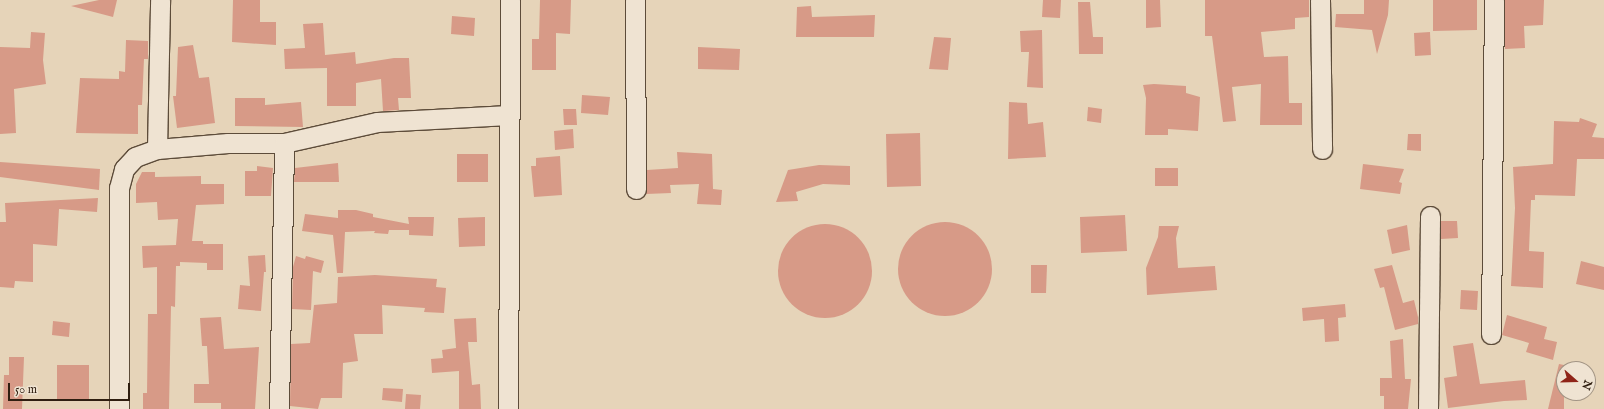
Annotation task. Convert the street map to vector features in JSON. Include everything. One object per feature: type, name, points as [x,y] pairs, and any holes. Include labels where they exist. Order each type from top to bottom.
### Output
[{"type":"street","points":[[157,149],[160,0]]},
{"type":"street","points":[[508,409],[510,0]]},
{"type":"street","points":[[635,0],[636,189]]},
{"type":"street","points":[[1320,0],[1322,149]]},
{"type":"street","points":[[1491,334],[1494,0]]},
{"type":"street","points":[[119,409],[121,282],[119,188],[124,169],[135,157],[157,149],[228,143],[284,143],[377,122],[509,115]]},
{"type":"street","points":[[279,409],[284,143]]},
{"type":"street","points":[[1428,409],[1430,216]]},
{"type":"building","points":[[99,0],[117,0],[113,17],[71,6]]},
{"type":"building","points":[[233,0],[260,0],[260,22],[276,22],[276,45],[232,42]]},
{"type":"building","points":[[540,0],[571,0],[570,34],[556,33],[556,70],[532,70],[532,39],[539,39]]},
{"type":"building","points":[[1043,0],[1061,0],[1060,18],[1042,17]]},
{"type":"building","points":[[1146,0],[1160,0],[1161,27],[1146,28]]},
{"type":"building","points":[[1205,0],[1309,0],[1309,17],[1295,18],[1295,29],[1261,32],[1264,57],[1288,56],[1289,103],[1302,103],[1302,125],[1260,125],[1261,84],[1232,87],[1236,121],[1223,122],[1212,36],[1205,36]]},
{"type":"building","points":[[1364,0],[1389,0],[1388,15],[1377,54],[1372,30],[1335,27],[1336,14],[1364,14]]},
{"type":"building","points":[[1433,0],[1477,0],[1477,30],[1433,31]]},
{"type":"building","points":[[1505,0],[1544,0],[1543,25],[1524,26],[1525,48],[1505,49]]},
{"type":"building","points":[[1078,2],[1090,2],[1093,37],[1103,37],[1103,54],[1079,54]]},
{"type":"building","points":[[811,6],[812,17],[875,15],[874,37],[796,37],[797,7]]},
{"type":"building","points":[[452,16],[475,18],[474,36],[451,34]]},
{"type":"building","points":[[323,23],[325,55],[355,52],[356,64],[394,58],[409,58],[411,98],[398,98],[399,110],[383,111],[381,79],[356,83],[356,106],[327,106],[327,68],[285,69],[284,49],[305,48],[303,24]]},
{"type":"building","points":[[1042,30],[1043,88],[1027,87],[1029,52],[1021,52],[1020,31]]},
{"type":"building","points":[[31,32],[45,33],[43,60],[46,84],[14,89],[16,133],[0,134],[0,47],[30,48]]},
{"type":"building","points":[[1430,32],[1431,55],[1415,56],[1414,33]]},
{"type":"building","points":[[934,37],[951,38],[948,70],[929,69]]},
{"type":"building","points":[[126,40],[148,41],[148,59],[144,59],[142,105],[138,105],[138,134],[76,133],[80,78],[119,79],[119,71],[125,72]]},
{"type":"building","points":[[193,45],[199,78],[209,77],[215,123],[177,128],[173,96],[176,96],[178,47]]},
{"type":"building","points":[[698,47],[740,49],[739,70],[698,69]]},
{"type":"building","points":[[1154,84],[1186,86],[1186,93],[1200,97],[1198,131],[1168,129],[1168,135],[1145,135],[1146,98],[1143,85]]},
{"type":"building","points":[[582,95],[610,97],[608,115],[581,113]]},
{"type":"building","points":[[235,98],[265,98],[265,105],[301,102],[303,127],[235,126]]},
{"type":"building","points":[[1009,102],[1027,103],[1028,124],[1043,122],[1046,157],[1008,159]]},
{"type":"building","points":[[1088,107],[1102,109],[1101,123],[1087,121]]},
{"type":"building","points":[[563,109],[576,109],[577,125],[564,125]]},
{"type":"building","points":[[1580,118],[1597,124],[1592,137],[1604,138],[1604,159],[1577,159],[1575,196],[1535,195],[1535,200],[1531,200],[1529,251],[1544,252],[1543,288],[1511,286],[1515,208],[1513,167],[1553,164],[1554,121],[1579,122]]},
{"type":"building","points":[[573,129],[574,148],[555,150],[554,131]]},
{"type":"building","points":[[920,133],[921,186],[887,187],[886,134]]},
{"type":"building","points":[[1408,134],[1421,134],[1421,151],[1407,150]]},
{"type":"building","points":[[677,152],[712,154],[713,189],[722,190],[721,205],[697,204],[699,184],[670,185],[671,193],[646,194],[647,170],[678,168]]},
{"type":"building","points":[[457,154],[488,154],[488,182],[457,182]]},
{"type":"building","points":[[560,156],[562,195],[534,197],[531,166],[536,166],[536,158]]},
{"type":"building","points":[[0,162],[100,169],[99,190],[0,177]]},
{"type":"building","points":[[338,163],[339,182],[294,182],[295,168]]},
{"type":"building","points":[[1363,164],[1404,169],[1399,182],[1402,183],[1400,194],[1360,189]]},
{"type":"building","points":[[819,165],[850,166],[850,185],[823,184],[796,192],[798,201],[776,202],[788,170]]},
{"type":"building","points":[[257,166],[273,168],[271,196],[245,196],[245,171],[257,171]]},
{"type":"building","points":[[1155,168],[1178,168],[1178,186],[1155,186]]},
{"type":"building","points":[[142,172],[155,172],[155,177],[201,176],[201,184],[224,184],[224,204],[196,205],[192,241],[203,241],[203,244],[223,244],[223,270],[207,270],[207,263],[180,262],[180,266],[176,266],[175,307],[171,306],[169,409],[143,409],[143,393],[147,393],[148,314],[157,314],[157,267],[143,268],[142,246],[176,245],[178,219],[158,220],[157,202],[136,203],[136,184]]},
{"type":"building","points":[[98,198],[97,212],[59,209],[57,246],[33,244],[33,282],[15,281],[14,288],[0,287],[0,222],[6,222],[5,203]]},
{"type":"building","points":[[338,210],[356,210],[373,214],[373,217],[409,224],[408,217],[434,217],[433,236],[409,235],[409,230],[389,230],[388,234],[374,233],[375,231],[345,232],[343,273],[337,273],[333,235],[302,231],[305,214],[338,218]]},
{"type":"building","points":[[1125,215],[1127,251],[1081,253],[1080,217]]},
{"type":"building","points":[[485,217],[485,246],[459,247],[458,218]]},
{"type":"building","points":[[1441,221],[1457,221],[1458,238],[1441,239]]},
{"type":"building","points":[[945,222],[963,226],[978,236],[988,251],[992,269],[988,287],[978,302],[963,312],[945,316],[927,312],[912,302],[902,287],[898,269],[902,251],[912,236],[927,226]]},
{"type":"building","points":[[825,224],[843,228],[858,238],[868,253],[872,271],[868,289],[858,304],[843,314],[825,318],[807,314],[792,304],[782,289],[778,271],[782,253],[792,238],[807,228]]},
{"type":"building","points":[[1407,225],[1410,250],[1392,254],[1387,230]]},
{"type":"building","points":[[1159,226],[1179,226],[1176,238],[1178,268],[1215,266],[1217,290],[1147,295],[1146,268],[1158,237]]},
{"type":"building","points":[[265,255],[266,272],[264,272],[261,311],[238,309],[240,285],[250,286],[248,256]]},
{"type":"building","points":[[296,256],[305,259],[306,256],[324,261],[321,273],[313,271],[311,310],[292,309],[293,267]]},
{"type":"building","points":[[1581,261],[1604,267],[1604,290],[1576,284]]},
{"type":"building","points":[[1031,265],[1047,265],[1046,293],[1031,293]]},
{"type":"building","points":[[1392,265],[1403,303],[1414,300],[1418,317],[1418,324],[1395,330],[1384,287],[1380,288],[1374,269]]},
{"type":"building","points":[[375,275],[437,279],[436,287],[446,288],[444,313],[424,312],[425,308],[382,305],[383,334],[354,334],[358,361],[343,363],[342,398],[321,398],[318,409],[290,406],[291,344],[310,343],[314,305],[337,303],[338,277]]},
{"type":"building","points":[[1461,290],[1478,291],[1477,310],[1460,309]]},
{"type":"building","points":[[1345,304],[1346,317],[1338,318],[1339,341],[1325,342],[1324,319],[1303,321],[1302,308]]},
{"type":"building","points":[[1507,315],[1547,327],[1544,339],[1557,342],[1553,360],[1526,352],[1529,343],[1502,335]]},
{"type":"building","points":[[221,317],[224,349],[259,347],[255,409],[221,409],[221,403],[194,403],[194,384],[209,384],[207,346],[202,346],[200,318]]},
{"type":"building","points":[[476,318],[477,342],[468,342],[472,385],[480,384],[481,409],[459,409],[459,371],[432,373],[431,359],[443,358],[442,350],[456,348],[454,319]]},
{"type":"building","points":[[53,321],[70,323],[69,337],[52,335]]},
{"type":"building","points":[[1403,339],[1405,379],[1411,379],[1408,409],[1384,409],[1384,396],[1380,396],[1380,378],[1392,378],[1390,341]]},
{"type":"building","points":[[1473,343],[1480,384],[1525,380],[1527,400],[1504,401],[1448,408],[1444,378],[1457,376],[1453,346]]},
{"type":"building","points":[[9,357],[24,357],[22,409],[3,409],[4,375],[9,375]]},
{"type":"building","points":[[57,365],[89,365],[89,399],[57,399]]},
{"type":"building","points":[[1556,376],[1556,401],[1564,401],[1564,409],[1548,409]]},
{"type":"building","points":[[383,388],[403,389],[402,402],[382,400]]},
{"type":"building","points":[[406,394],[421,395],[420,409],[405,409]]}]
